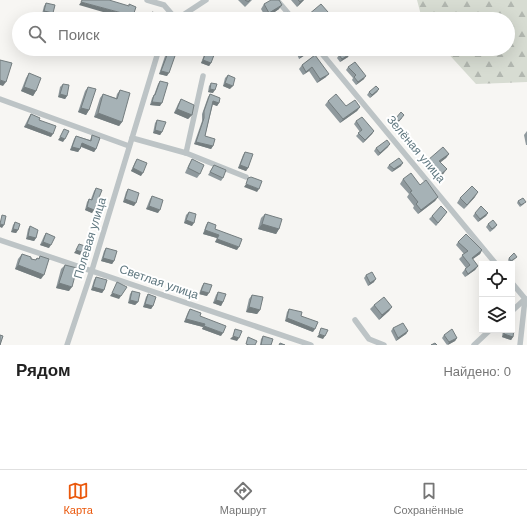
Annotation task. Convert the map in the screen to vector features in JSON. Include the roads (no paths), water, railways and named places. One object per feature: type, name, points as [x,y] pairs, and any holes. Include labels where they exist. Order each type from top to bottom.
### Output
[{"type":"street","points":[[147,0],[164,5],[170,12]]},
{"type":"street","points":[[187,12],[206,0]]},
{"type":"street","points":[[278,0],[287,12]]},
{"type":"street","name":"Полевая улица","points":[[66,345],[92,270],[157,56]]},
{"type":"street","name":"Зелёная улица","points":[[324,56],[494,261]]},
{"type":"street","points":[[186,153],[203,76]]},
{"type":"street","points":[[0,99],[129,146]]},
{"type":"street","points":[[132,138],[186,153],[246,177]]},
{"type":"street","name":"Светлая улица","points":[[0,240],[311,345]]},
{"type":"street","points":[[515,287],[526,300],[520,345]]},
{"type":"street","points":[[515,308],[526,300]]},
{"type":"street","points":[[355,320],[369,339],[384,345]]},
{"type":"street","points":[[474,345],[487,333]]}]
